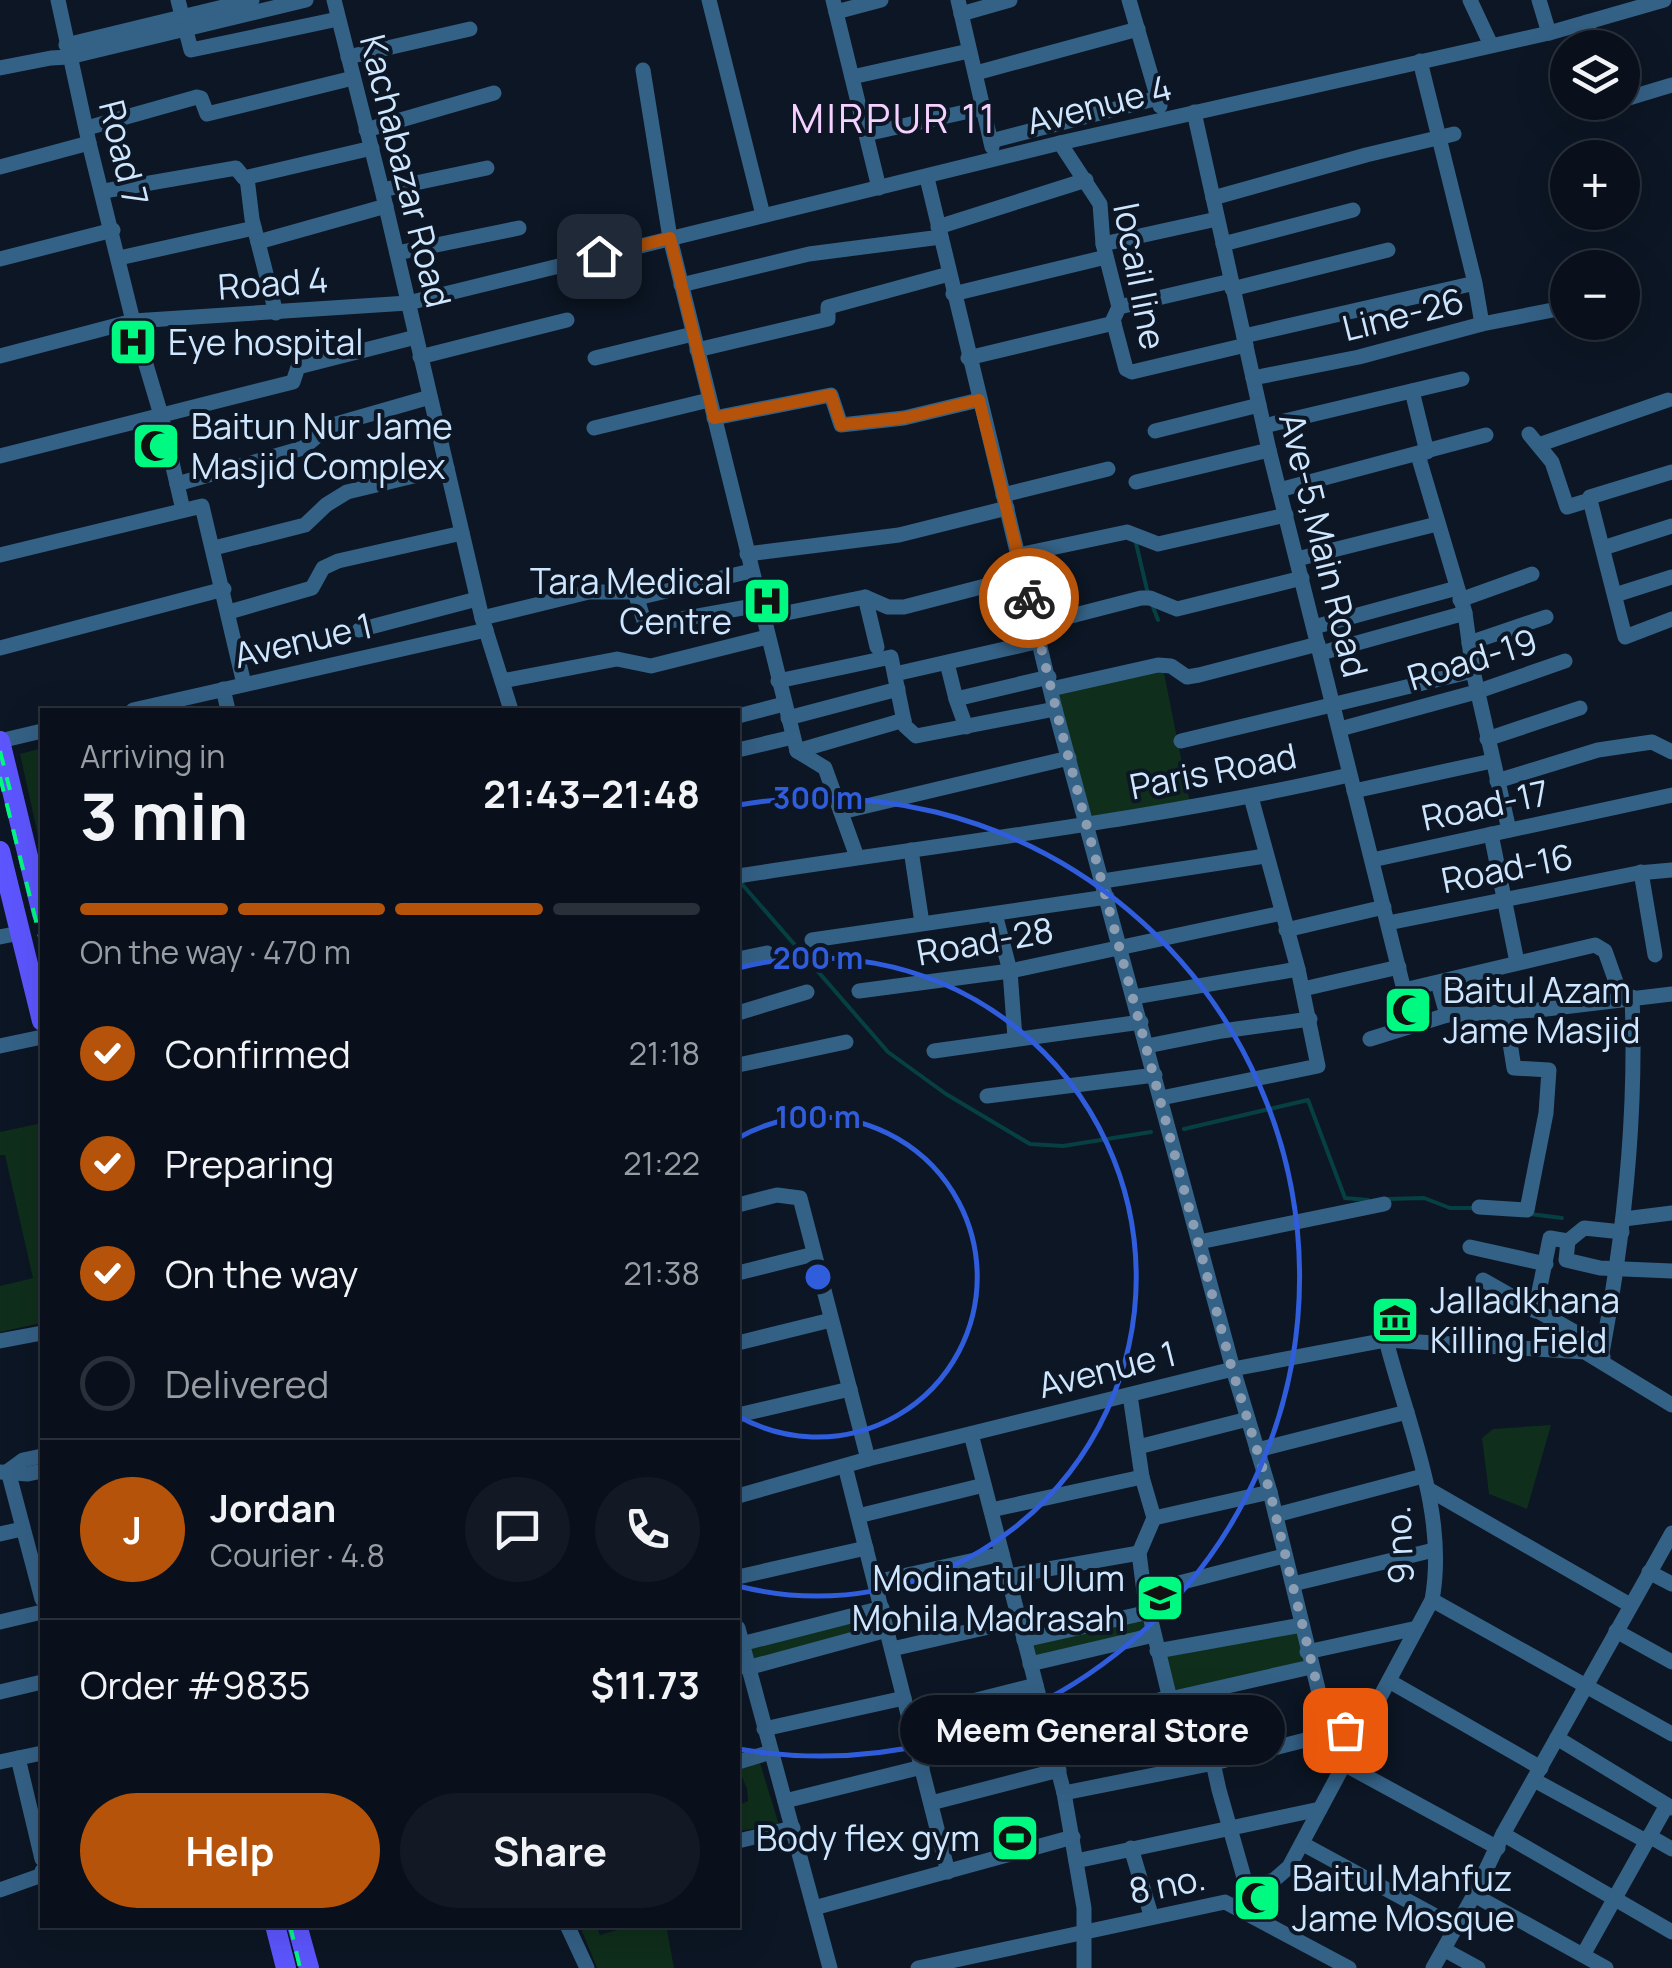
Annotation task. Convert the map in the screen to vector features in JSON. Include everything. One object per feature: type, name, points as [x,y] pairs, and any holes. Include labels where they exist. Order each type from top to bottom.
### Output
[{"type":"main road","points":[[0,741],[40,906]]},
{"type":"main road","points":[[0,852],[10,935],[40,1016]]},
{"type":"main road","points":[[276,1928],[286,1968]]},
{"type":"main road","points":[[298,1928],[309,1968]]},
{"type":"street","name":"Road 7","points":[[58,0],[133,321]]},
{"type":"street","points":[[0,68],[51,58],[182,15],[252,0]]},
{"type":"street","points":[[182,15],[306,0]]},
{"type":"street","name":"Kachabazar Road","points":[[334,0],[477,598],[509,708]]},
{"type":"street","points":[[710,0],[764,215]]},
{"type":"street","points":[[879,188],[835,6],[881,0]]},
{"type":"street","points":[[996,161],[960,7],[1010,0]]},
{"type":"street","points":[[1129,0],[1164,120]]},
{"type":"street","points":[[1470,0],[1490,45]]},
{"type":"street","points":[[1539,0],[1549,33]]},
{"type":"street","points":[[1594,30],[1599,0]]},
{"type":"street","name":"Avenue 4","points":[[408,304],[1060,143],[1549,33],[1664,0]]},
{"type":"street","points":[[182,15],[189,47],[195,50],[338,19]]},
{"type":"street","points":[[348,57],[470,28]]},
{"type":"street","points":[[976,73],[1138,29]]},
{"type":"street","points":[[852,77],[970,52]]},
{"type":"street","points":[[1420,61],[1482,324]]},
{"type":"street","points":[[643,70],[670,238],[795,744],[826,768],[858,857]]},
{"type":"street","points":[[0,167],[196,97],[201,98],[207,114],[354,78]]},
{"type":"street","points":[[1640,95],[1672,85]]},
{"type":"street","points":[[366,130],[494,93]]},
{"type":"street","points":[[990,140],[1158,98]]},
{"type":"street","points":[[866,134],[984,108]]},
{"type":"street","name":"Ave-5,Main Road","points":[[1194,112],[1264,426],[1404,990],[1438,983]]},
{"type":"street","points":[[1214,198],[1454,134]]},
{"type":"street","name":"locail line","points":[[1060,143],[1100,204],[1128,371],[1245,341]]},
{"type":"street","points":[[104,191],[236,168],[241,178],[247,178],[372,148]]},
{"type":"street","points":[[119,258],[256,235],[487,168]]},
{"type":"street","points":[[247,178],[256,235],[276,312]]},
{"type":"street","name":"Paris Road","points":[[927,178],[1056,708],[1232,1369],[1270,1492],[1329,1734]]},
{"type":"street","points":[[682,286],[808,254],[940,232],[1086,180]]},
{"type":"street","points":[[1223,244],[1353,210]]},
{"type":"street","points":[[953,294],[1218,218]]},
{"type":"street","points":[[397,253],[519,228]]},
{"type":"street","points":[[0,259],[112,230]]},
{"type":"street","points":[[968,358],[1232,285],[1388,250]]},
{"type":"street","points":[[595,358],[828,320],[828,308],[846,300],[949,274]]},
{"type":"street","points":[[1245,341],[1471,284]]},
{"type":"street","name":"Road 4","points":[[0,356],[133,321],[408,304]]},
{"type":"street","name":"Line-26","points":[[1253,378],[1550,311]]},
{"type":"street","name":"Kachabazar Road","points":[[420,357],[566,320]]},
{"type":"street","points":[[133,321],[161,415],[183,510]]},
{"type":"street","points":[[0,456],[294,382],[298,367],[416,337]]},
{"type":"street","points":[[1264,426],[1462,379]]},
{"type":"street","points":[[1412,391],[1437,524],[1461,600],[1476,692],[1509,830]]},
{"type":"street","points":[[714,418],[831,395],[841,425],[904,418],[979,400]]},
{"type":"street","points":[[177,484],[303,448],[329,426],[430,397]]},
{"type":"street","points":[[594,428],[710,400]]},
{"type":"street","points":[[1668,400],[1535,439],[1552,462],[1567,507],[1672,472]]},
{"type":"street","points":[[1154,431],[1259,405]]},
{"type":"street","points":[[1280,490],[1486,435]]},
{"type":"street","points":[[1136,482],[1270,450]]},
{"type":"street","points":[[214,548],[305,525],[326,505],[348,492],[446,468]]},
{"type":"street","points":[[637,598],[748,555],[899,535],[1108,469]]},
{"type":"street","points":[[1590,500],[1625,636],[1672,619]]},
{"type":"street","points":[[0,555],[202,506],[244,684]]},
{"type":"street","points":[[1018,556],[1127,532],[1158,544],[1286,515]]},
{"type":"street","points":[[1297,559],[1437,524]]},
{"type":"street","points":[[1603,548],[1672,526]]},
{"type":"street","points":[[229,612],[312,588],[323,568],[338,561],[462,534]]},
{"type":"street","points":[[956,699],[1158,665],[1170,666],[1187,677],[1199,676],[1461,600],[1532,574]]},
{"type":"street","points":[[484,624],[589,592],[635,592],[644,621],[659,623],[865,597],[888,607],[904,607],[1024,576]]},
{"type":"street","points":[[740,716],[786,710],[897,682],[1141,598],[1177,609],[1302,578]]},
{"type":"street","points":[[1615,595],[1672,578]]},
{"type":"street","points":[[0,648],[224,589]]},
{"type":"street","points":[[865,597],[877,647]]},
{"type":"street","points":[[359,630],[477,598]]},
{"type":"street","points":[[1318,641],[1461,600]]},
{"type":"street","points":[[1469,643],[1546,618]]},
{"type":"street","name":"Avenue 1","points":[[142,708],[484,624]]},
{"type":"street","points":[[502,681],[617,658],[651,666],[767,638]]},
{"type":"street","points":[[778,681],[890,657],[905,726],[916,736],[1056,708]]},
{"type":"street","name":"Road-19","points":[[1340,729],[1476,692],[1565,661]]},
{"type":"street","points":[[947,662],[966,727]]},
{"type":"street","points":[[1181,740],[1472,670]]},
{"type":"street","points":[[223,689],[228,708]]},
{"type":"street","points":[[1487,739],[1580,708]]},
{"type":"street","points":[[740,750],[795,744],[904,720]]},
{"type":"street","points":[[0,741],[40,731]]},
{"type":"street","points":[[1498,781],[1598,750],[1652,742],[1672,752]]},
{"type":"street","points":[[842,812],[1069,758]]},
{"type":"street","name":"Paris Road","points":[[740,876],[1492,761]]},
{"type":"street","name":"Road-17","points":[[1372,860],[1672,795]]},
{"type":"street","points":[[1161,1098],[1318,1066],[1298,969],[1251,797]]},
{"type":"street","points":[[1491,834],[1517,962]]},
{"type":"street","points":[[911,850],[922,924]]},
{"type":"street","points":[[812,940],[994,914],[1265,856]]},
{"type":"street","name":"Road-16","points":[[1284,922],[1386,915],[1505,900],[1672,870]]},
{"type":"street","points":[[1640,873],[1655,955]]},
{"type":"street","points":[[994,914],[1010,971],[1015,1038]]},
{"type":"street","name":"Road-28","points":[[860,991],[1010,971],[1120,946],[1284,922]]},
{"type":"street","points":[[1447,1015],[1438,983],[1595,945],[1601,946],[1627,998],[1634,1069],[1623,1225],[1603,1357]]},
{"type":"street","points":[[740,959],[767,953]]},
{"type":"street","points":[[1302,989],[1399,967]]},
{"type":"street","points":[[1134,997],[1298,969]]},
{"type":"street","points":[[740,1012],[807,992]]},
{"type":"street","points":[[1370,1039],[1447,1015],[1668,994]]},
{"type":"street","points":[[1479,1207],[1527,1210],[1546,1113],[1549,1070],[1514,1068],[1505,1012]]},
{"type":"street","points":[[1147,1046],[1310,1019]]},
{"type":"street","points":[[934,1051],[1141,1022]]},
{"type":"street","points":[[0,1046],[40,1037]]},
{"type":"street","points":[[740,1065],[846,1042]]},
{"type":"street","points":[[986,1096],[1155,1076]]},
{"type":"street","points":[[740,1204],[777,1195],[800,1198],[868,1460]]},
{"type":"street","points":[[1199,1242],[1384,1204]]},
{"type":"street","points":[[1672,1213],[1623,1225],[1584,1228],[1568,1241],[1566,1260],[1616,1270],[1672,1271]]},
{"type":"street","points":[[1535,1310],[1550,1238],[1568,1241]]},
{"type":"street","points":[[1470,1247],[1546,1264]]},
{"type":"street","points":[[740,1273],[814,1254]]},
{"type":"street","points":[[1483,1280],[1596,1344],[1603,1357],[1672,1405]]},
{"type":"street","points":[[740,1343],[831,1320]]},
{"type":"street","points":[[0,1341],[40,1333]]},
{"type":"street","name":"Avenue 1","points":[[740,1496],[847,1472],[868,1460],[1232,1369],[1386,1340],[1585,1352],[1603,1357]]},
{"type":"street","name":"9 no.","points":[[1237,1905],[1255,1886],[1274,1880],[1289,1867],[1432,1600],[1434,1550],[1425,1482],[1386,1340]]},
{"type":"street","points":[[740,1415],[850,1390]]},
{"type":"street","points":[[1130,1395],[1142,1477],[1154,1518],[1139,1552],[1144,1592],[1170,1698]]},
{"type":"street","points":[[1257,1450],[1407,1412]]},
{"type":"street","points":[[1138,1447],[1248,1418]]},
{"type":"street","points":[[971,1434],[1064,1793],[1086,1932],[1084,1968]]},
{"type":"street","points":[[4,1471],[23,1460],[40,1456]]},
{"type":"street","points":[[4,1471],[40,1471]]},
{"type":"street","points":[[4,1471],[40,1584]]},
{"type":"street","points":[[847,1472],[948,1872]]},
{"type":"street","points":[[991,1510],[1142,1477]]},
{"type":"street","points":[[1276,1515],[1425,1482],[1630,1606]]},
{"type":"street","points":[[858,1516],[984,1485]]},
{"type":"street","points":[[1154,1518],[1270,1492]]},
{"type":"street","points":[[0,1534],[22,1529]]},
{"type":"street","points":[[1433,1968],[1672,1532]]},
{"type":"street","points":[[740,1576],[866,1548]]},
{"type":"street","points":[[1293,1584],[1434,1550]]},
{"type":"street","points":[[1008,1576],[1139,1552]]},
{"type":"street","points":[[875,1582],[1002,1554]]},
{"type":"street","points":[[1144,1592],[1284,1556]]},
{"type":"street","points":[[1649,1572],[1672,1584]]},
{"type":"street","points":[[1432,1600],[1672,1734]]},
{"type":"street","points":[[740,1636],[882,1608]]},
{"type":"street","points":[[0,1622],[40,1612]]},
{"type":"street","points":[[1024,1640],[1149,1612]]},
{"type":"street","points":[[892,1649],[1019,1620]]},
{"type":"street","points":[[1030,1664],[1302,1625]]},
{"type":"street","points":[[1049,1731],[1198,1694],[1417,1628]]},
{"type":"street","points":[[747,1668],[887,1630]]},
{"type":"street","points":[[1616,1631],[1672,1662]]},
{"type":"street","points":[[740,1640],[747,1668],[745,1693],[771,1752],[830,1968]]},
{"type":"street","points":[[1389,1681],[1647,1839],[1672,1849]]},
{"type":"street","points":[[0,1692],[40,1682]]},
{"type":"street","points":[[909,1717],[1036,1685]]},
{"type":"street","name":"8 no.","points":[[918,1968],[1151,1915],[1226,1902],[1237,1905],[1245,1888],[1198,1694]]},
{"type":"street","points":[[764,1730],[904,1698]]},
{"type":"street","points":[[915,1739],[1043,1706]]},
{"type":"street","points":[[1064,1793],[1214,1763],[1345,1730],[1359,1734]]},
{"type":"street","points":[[1557,1738],[1667,1810],[1583,1955]]},
{"type":"street","points":[[740,1761],[771,1752]]},
{"type":"street","points":[[0,1762],[40,1753]]},
{"type":"street","points":[[18,1758],[40,1852]]},
{"type":"street","points":[[1342,1763],[1672,1932]]},
{"type":"street","points":[[785,1801],[922,1766]]},
{"type":"street","points":[[931,1803],[1059,1770]]},
{"type":"street","points":[[1076,1862],[1320,1809]]},
{"type":"street","points":[[740,1841],[793,1828]]},
{"type":"street","points":[[814,1908],[1073,1837]]},
{"type":"street","points":[[1302,1844],[1456,1927]]},
{"type":"street","points":[[1132,1848],[1151,1915]]},
{"type":"street","points":[[0,1890],[40,1875]]},
{"type":"street","points":[[1474,1895],[1606,1968]]},
{"type":"street","points":[[1237,1905],[1350,1968]]},
{"type":"street","points":[[568,1928],[587,1968]]},
{"type":"street","points":[[1445,1950],[1478,1968]]},
{"type":"green space","points":[[1163,668],[1190,803],[1087,817],[1058,697],[1063,690]]},
{"type":"green space","points":[[40,749],[40,844],[20,754]]},
{"type":"green space","points":[[40,1123],[40,1323],[0,1332],[0,1286],[33,1278],[5,1155],[0,1155],[0,1132]]},
{"type":"green space","points":[[1551,1425],[1527,1509],[1489,1494],[1482,1438],[1493,1429]]},
{"type":"green space","points":[[870,1614],[875,1632],[755,1664],[750,1645]]},
{"type":"green space","points":[[1142,1615],[1146,1634],[1034,1660],[1030,1641]]},
{"type":"green space","points":[[1306,1627],[1315,1662],[1173,1695],[1160,1653]]},
{"type":"green space","points":[[760,1763],[779,1825],[740,1831],[740,1805],[748,1801],[740,1769]]},
{"type":"green space","points":[[581,1928],[597,1928],[600,1935],[624,1928],[667,1928],[674,1968],[597,1968]]},
{"type":"waterway","points":[[1135,539],[1148,594]]},
{"type":"waterway","points":[[1153,607],[1158,620]]},
{"type":"waterway","points":[[741,883],[888,1052],[946,1094],[1030,1144],[1063,1146],[1151,1132]]},
{"type":"waterway","points":[[1184,1129],[1308,1100],[1345,1198],[1368,1200]]},
{"type":"waterway","points":[[1387,1199],[1424,1198],[1450,1208],[1476,1208]]},
{"type":"waterway","points":[[1530,1214],[1562,1218]]},
{"type":"railway","points":[[0,751],[10,790]]},
{"type":"railway","points":[[0,777],[40,937]]},
{"type":"railway","points":[[291,1928],[300,1968]]},
{"type":"way so far","points":[[1029,598],[1232,1369],[1270,1492],[1329,1734],[1345,1730]]},
{"type":"place","name":"Eye hospital","points":[[133,342]]},
{"type":"place","name":"Baitun Nur Jame Masjid Complex","points":[[156,446]]},
{"type":"place","name":"Tara Medical Centre","points":[[767,601]]},
{"type":"place","name":"Baitul Azam Jame Masjid","points":[[1408,1010]]},
{"type":"place","name":"Jalladkhana Killing Field","points":[[1395,1320]]},
{"type":"place","name":"Modinatul Ulum Mohila Madrasah","points":[[1160,1598]]},
{"type":"place","name":"Meem General Store","points":[[1345,1730]]},
{"type":"place","name":"Body flex gym","points":[[1015,1838]]},
{"type":"place","name":"Baitul Mahfuz Jame Mosque","points":[[1257,1898]]},
{"type":"district","name":"MIRPUR 11","points":[[894,117]]},
{"type":"route","points":[[599,256],[670,238],[714,418],[831,395],[841,425],[904,418],[979,400],[1029,598]]}]
